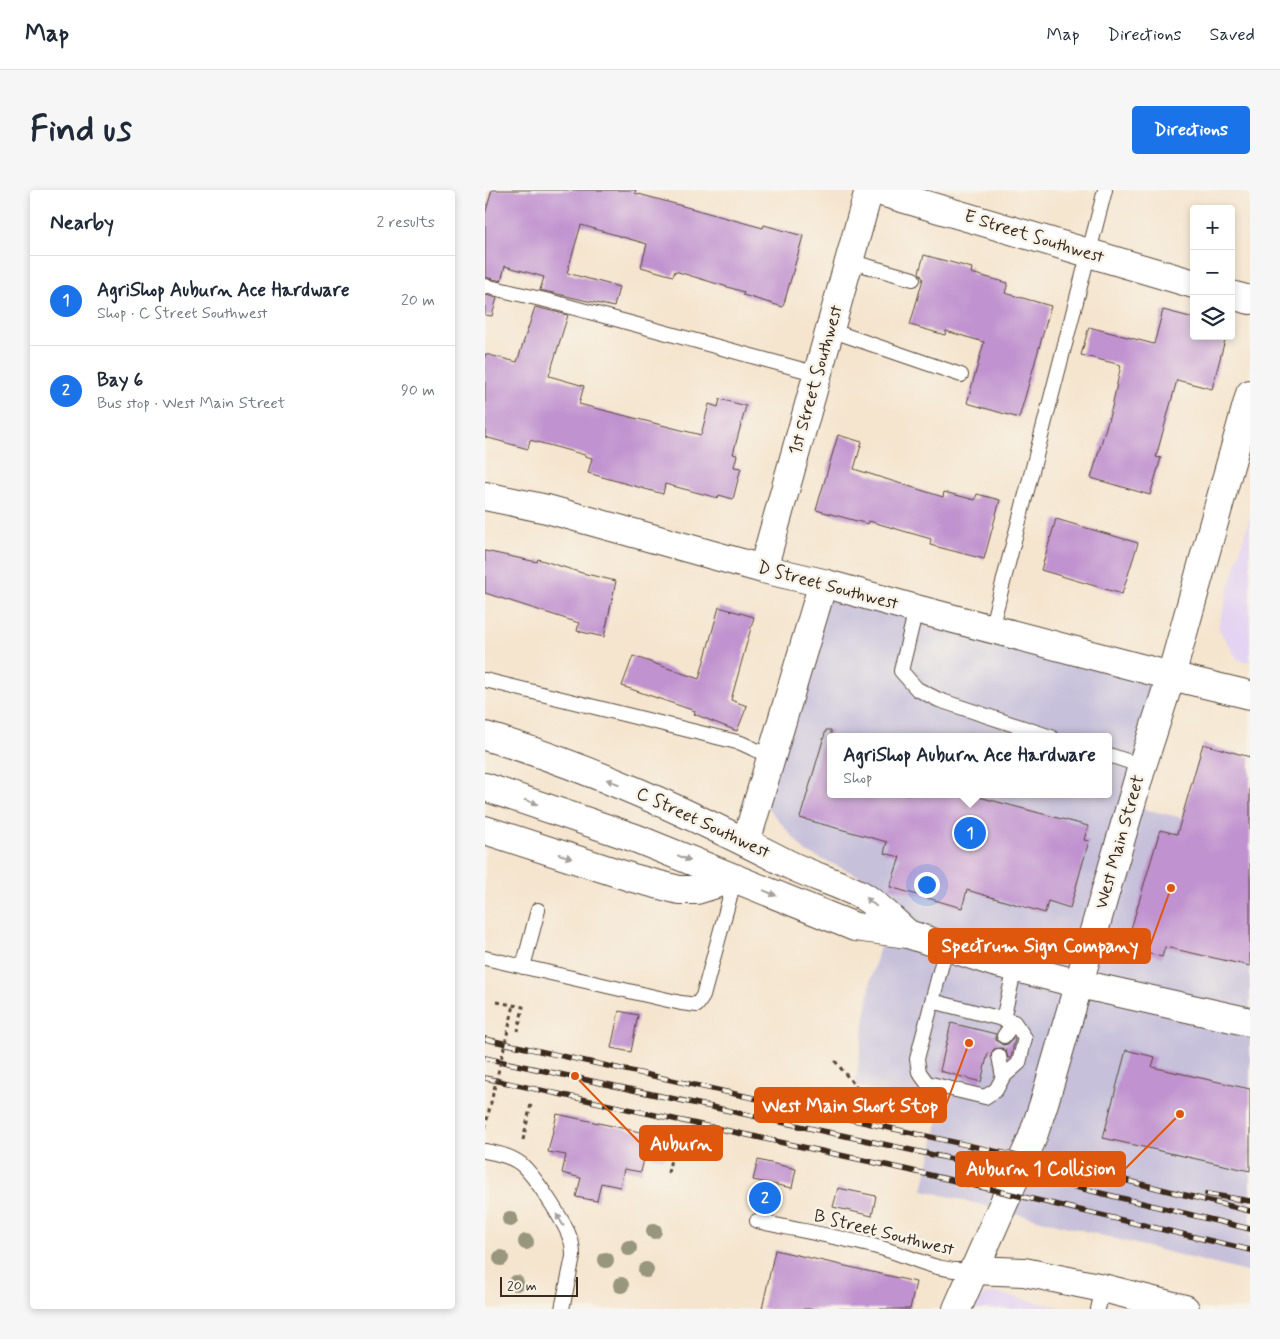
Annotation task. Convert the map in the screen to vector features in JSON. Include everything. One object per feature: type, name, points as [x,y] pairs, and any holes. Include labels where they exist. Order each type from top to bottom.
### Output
[{"type":"main road","name":"1st Street Southwest","points":[[763,569],[869,190]]},
{"type":"main road","name":"E Street Southwest","points":[[875,190],[1190,283]]},
{"type":"main road","points":[[1235,296],[1250,300]]},
{"type":"main road","name":"West Main Street","points":[[957,1309],[1032,1139],[1044,1104],[1080,984],[1141,766],[1171,676],[1249,403]]},
{"type":"main road","name":"D Street Southwest","points":[[485,496],[547,509],[916,610],[1250,695]]},
{"type":"main road","points":[[746,842],[823,583]]},
{"type":"main road","name":"C Street Southwest","points":[[485,736],[552,759],[689,814],[791,865],[863,896],[908,934]]},
{"type":"main road","name":"C Street Southwest","points":[[485,787],[635,838],[855,927],[908,934],[946,948],[1015,968],[1250,1022]]},
{"type":"main road","points":[[485,830],[633,878],[679,890],[697,890],[735,878]]},
{"type":"main road","points":[[973,1270],[1024,1272],[1101,1298],[1185,1309]]},
{"type":"lane","points":[[991,629],[1105,190]]},
{"type":"lane","points":[[849,261],[913,279]]},
{"type":"lane","points":[[485,286],[549,300],[818,374]]},
{"type":"lane","points":[[830,330],[961,375]]},
{"type":"lane","points":[[916,610],[901,671],[917,689],[939,700],[1039,733]]},
{"type":"lane","points":[[485,680],[741,744],[771,757]]},
{"type":"lane","points":[[1112,756],[1141,766]]},
{"type":"lane","points":[[485,958],[681,1003],[697,1005],[703,996],[735,878]]},
{"type":"lane","points":[[523,967],[537,910]]},
{"type":"lane","points":[[932,1001],[1009,1020],[1025,1038],[1019,1063],[1003,1077],[995,1090],[985,1097],[927,1082],[919,1072],[917,1059],[932,1001],[946,948]]},
{"type":"lane","points":[[1004,1036],[1009,1020],[1015,968]]},
{"type":"lane","points":[[999,1056],[1003,1077]]},
{"type":"lane","points":[[485,1150],[501,1154],[520,1164],[539,1185],[569,1235],[573,1248],[572,1265],[562,1309]]},
{"type":"lane","name":"B Street Southwest","points":[[757,1221],[879,1247],[932,1267],[959,1271],[973,1270]]},
{"type":"path","points":[[497,1002],[523,1007],[518,1032]]},
{"type":"path","points":[[485,1128],[514,1005]]},
{"type":"path","points":[[835,1061],[860,1092],[857,1106]]},
{"type":"path","points":[[523,1140],[531,1104]]},
{"type":"path","points":[[668,1173],[676,1136]]},
{"type":"shaded area","points":[[1250,516],[1250,662],[1238,660],[1218,628]]},
{"type":"shaded area","points":[[823,583],[1171,676],[1130,806],[1250,833],[1250,1273],[923,1190],[942,1105],[855,1086],[871,979],[895,892],[806,852],[759,798]]},
{"type":"shaded area","points":[[995,1293],[1067,1309],[972,1309],[983,1295]]},
{"type":"building","points":[[492,190],[636,190],[635,193],[763,228],[764,225],[803,236],[783,307],[743,295],[744,292],[675,271],[673,276],[641,267],[647,244],[581,225],[567,273],[619,287],[614,307],[540,290],[544,277],[505,266],[501,281],[485,277],[485,214]]},
{"type":"building","points":[[924,255],[972,268],[971,273],[1008,283],[1005,293],[1051,306],[1019,418],[967,403],[984,342],[946,331],[945,335],[910,325],[923,279],[919,272]]},
{"type":"building","points":[[485,295],[497,298],[492,316],[485,315]]},
{"type":"building","points":[[535,307],[568,315],[549,376],[584,386],[579,404],[701,435],[709,404],[718,407],[720,399],[746,406],[733,454],[737,455],[734,467],[741,468],[733,499],[719,495],[718,498],[665,484],[663,494],[588,473],[592,458],[585,455],[530,440],[528,449],[485,437],[485,354],[517,362]]},
{"type":"building","points":[[1163,310],[1190,317],[1190,340],[1225,340],[1212,389],[1177,380],[1156,457],[1161,458],[1150,495],[1091,478],[1112,407],[1121,365],[1081,355],[1089,327],[1154,344]]},
{"type":"building","points":[[838,435],[862,442],[854,469],[943,497],[944,492],[975,500],[977,494],[1000,500],[984,559],[930,545],[931,539],[869,521],[868,524],[816,510]]},
{"type":"building","points":[[1056,519],[1138,543],[1122,594],[1041,570]]},
{"type":"building","points":[[485,551],[537,562],[538,559],[582,573],[616,581],[604,637],[577,631],[579,623],[485,593]]},
{"type":"building","points":[[719,607],[754,617],[731,700],[747,706],[737,731],[694,714],[695,711],[622,686],[633,656],[699,679]]},
{"type":"building","points":[[826,730],[831,730],[831,733],[827,733],[827,798],[983,798],[1088,826],[1084,840],[1089,841],[1070,908],[1048,901],[1045,913],[967,890],[962,908],[890,887],[900,857],[884,853],[887,842],[800,818]]},
{"type":"building","points":[[1203,744],[1250,757],[1250,966],[1165,947],[1162,957],[1133,950],[1128,939],[1160,830],[1177,834]]},
{"type":"building","points":[[619,1011],[638,1015],[631,1052],[611,1048]]},
{"type":"building","points":[[951,1023],[996,1034],[996,1040],[1003,1045],[1008,1044],[1013,1038],[1015,1039],[1011,1058],[1008,1058],[1006,1051],[1002,1048],[994,1049],[991,1054],[988,1053],[981,1082],[940,1071]]},
{"type":"building","points":[[1126,1050],[1155,1057],[1152,1067],[1250,1089],[1250,1171],[1103,1138]]},
{"type":"building","points":[[557,1114],[668,1138],[664,1159],[645,1155],[641,1172],[624,1169],[620,1187],[601,1183],[597,1201],[576,1197],[581,1178],[562,1173],[566,1155],[548,1152]]},
{"type":"building","points":[[758,1160],[796,1169],[792,1188],[753,1180]]},
{"type":"building","points":[[838,1188],[876,1196],[872,1216],[833,1207]]},
{"type":"building","points":[[775,1250],[916,1282],[910,1309],[762,1309]]},
{"type":"railway","points":[[485,1039],[1108,1176],[1250,1211]]},
{"type":"railway","points":[[485,1058],[1017,1173],[1250,1229]]},
{"type":"railway","points":[[485,1078],[904,1169],[1250,1250]]},
{"type":"railway","points":[[1207,1194],[1250,1201]]},
{"type":"place","name":"AgriShop Auburn Ace Hardware","points":[[970,833]]},
{"type":"place","name":"Spectrum Sign Company","points":[[1171,888]]},
{"type":"place","name":"West Main Short Stop","points":[[969,1043]]},
{"type":"place","name":"Auburn","points":[[575,1076]]},
{"type":"place","name":"Auburn 1 Collision","points":[[1180,1114]]},
{"type":"place","name":"Bay 6","points":[[765,1198]]}]
